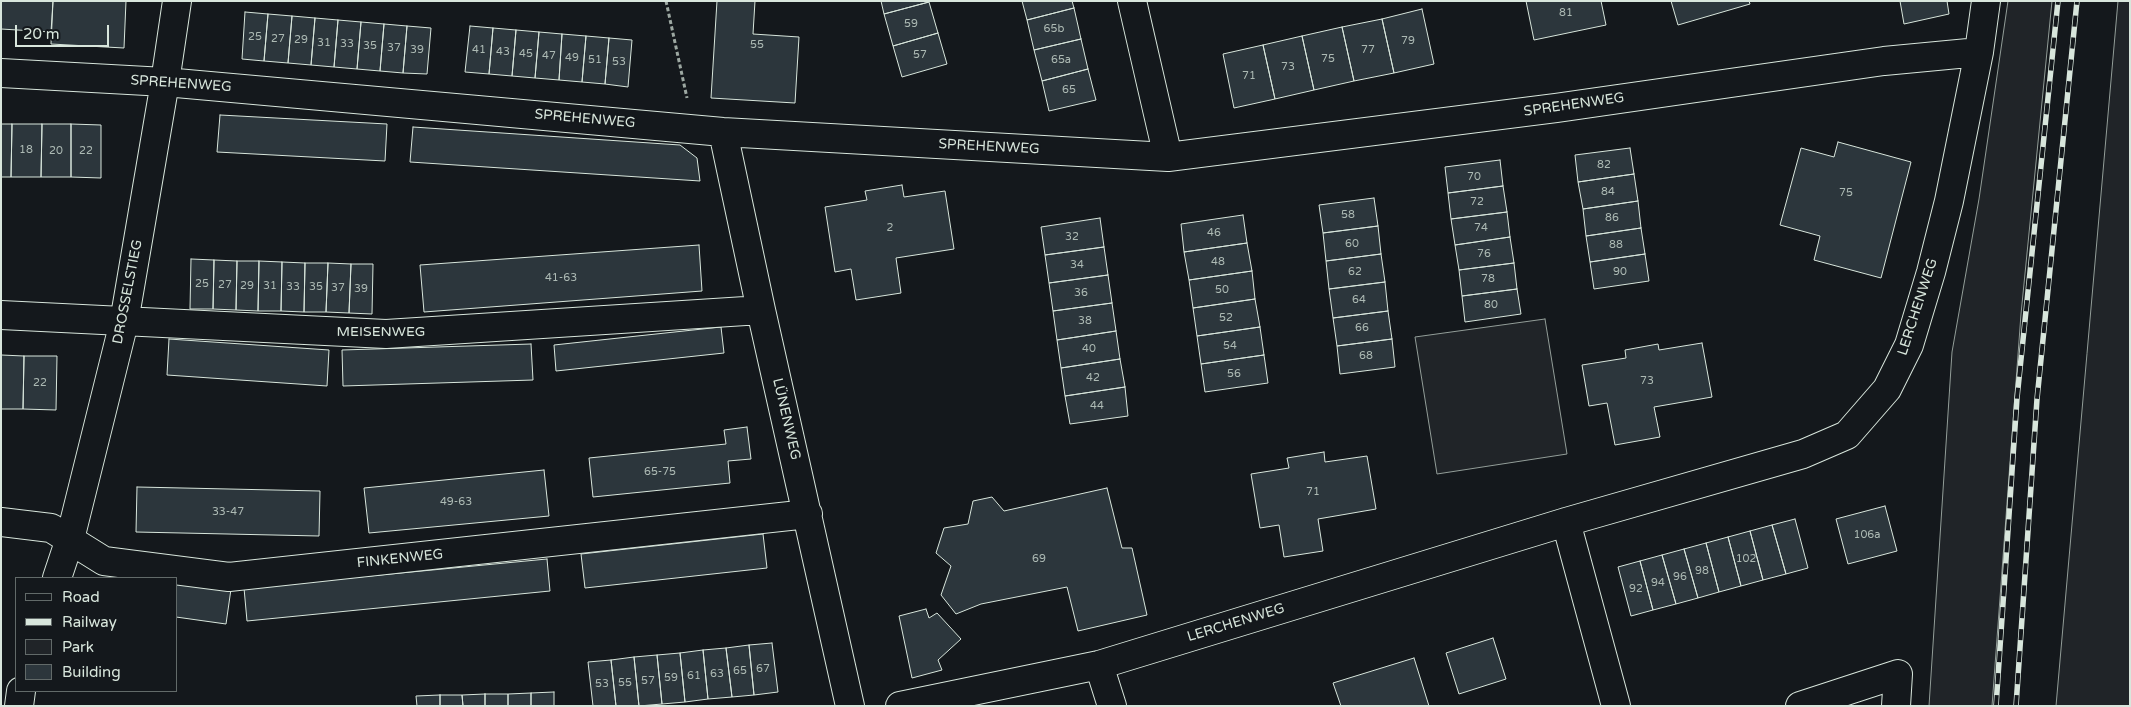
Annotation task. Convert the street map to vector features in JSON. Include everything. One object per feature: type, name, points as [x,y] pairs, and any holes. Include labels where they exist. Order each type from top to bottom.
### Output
[{"type":"street","name":"DROSSELSTIEG","points":[[57,577],[70,539],[124,322],[177,1]]},
{"type":"street","points":[[1132,1],[1168,157]]},
{"type":"street","name":"LERCHENWEG","points":[[900,706],[1098,665],[1566,522],[1803,454],[1847,435],[1887,389],[1909,345],[1931,272],[1949,201],[1979,52],[1986,1]]},
{"type":"street","name":"SPREHENWEG","points":[[1,73],[165,82],[723,132],[1168,157],[1556,108],[1884,61],[1979,52]]},
{"type":"street","name":"LÜNENWEG","points":[[723,132],[850,706]]},
{"type":"street","name":"MEISENWEG","points":[[1,316],[386,334],[761,310]]},
{"type":"street","name":"FINKENWEG","points":[[1,522],[51,528],[104,561],[229,578],[808,514]]},
{"type":"street","points":[[1566,522],[1616,706]]},
{"type":"street","points":[[1098,665],[1112,706]]},
{"type":"street","points":[[1800,706],[1898,674],[1896,706]]},
{"type":"street","points":[[20,706],[21,692]]},
{"type":"path","points":[[666,1],[694,129]]},
{"type":"green space","points":[[2008,1],[2052,1],[2021,314],[1992,706],[1929,706],[1952,352],[1979,199]]},
{"type":"green space","points":[[2118,1],[2130,1],[2130,706],[2056,706]]},
{"type":"green space","points":[[1545,319],[1567,454],[1437,474],[1415,337]]},
{"type":"building","points":[[1,1],[53,1],[51,32],[1,29]]},
{"type":"building","points":[[53,1],[126,1],[124,48],[51,44]]},
{"type":"building","points":[[717,1],[755,1],[753,34],[799,37],[795,103],[711,98]]},
{"type":"building","points":[[881,1],[929,1],[929,2],[884,14]]},
{"type":"building","points":[[1022,1],[1072,1],[1074,8],[1027,20]]},
{"type":"building","points":[[1526,1],[1601,1],[1606,25],[1534,40]]},
{"type":"building","points":[[1671,1],[1749,1],[1750,4],[1678,25]]},
{"type":"building","points":[[1900,1],[1947,1],[1949,14],[1904,24]]},
{"type":"building","points":[[929,2],[938,33],[893,46],[884,14]]},
{"type":"building","points":[[1074,8],[1081,39],[1034,50],[1027,20]]},
{"type":"building","points":[[1422,9],[1434,64],[1394,73],[1382,19]]},
{"type":"building","points":[[245,12],[268,14],[264,61],[242,59]]},
{"type":"building","points":[[268,14],[292,16],[288,63],[264,61]]},
{"type":"building","points":[[292,16],[315,18],[311,65],[288,63]]},
{"type":"building","points":[[315,18],[338,20],[334,67],[311,65]]},
{"type":"building","points":[[1382,19],[1394,73],[1354,81],[1342,27]]},
{"type":"building","points":[[338,20],[361,22],[357,69],[334,67]]},
{"type":"building","points":[[361,22],[384,24],[380,71],[357,69]]},
{"type":"building","points":[[384,24],[407,26],[403,73],[380,71]]},
{"type":"building","points":[[407,26],[431,28],[427,74],[403,73]]},
{"type":"building","points":[[470,26],[493,28],[489,74],[465,72]]},
{"type":"building","points":[[1342,27],[1354,81],[1314,90],[1302,36]]},
{"type":"building","points":[[493,28],[516,30],[512,76],[489,74]]},
{"type":"building","points":[[516,30],[539,32],[535,78],[512,76]]},
{"type":"building","points":[[539,32],[562,34],[559,80],[535,78]]},
{"type":"building","points":[[938,33],[947,64],[902,77],[893,46]]},
{"type":"building","points":[[562,34],[586,36],[582,82],[559,80]]},
{"type":"building","points":[[586,36],[609,38],[605,84],[582,82]]},
{"type":"building","points":[[1302,36],[1314,90],[1275,99],[1263,45]]},
{"type":"building","points":[[609,38],[632,40],[628,87],[605,84]]},
{"type":"building","points":[[1081,39],[1088,69],[1042,81],[1034,50]]},
{"type":"building","points":[[1263,45],[1275,99],[1234,108],[1223,54]]},
{"type":"building","points":[[1088,69],[1096,100],[1049,111],[1042,81]]},
{"type":"building","points":[[220,115],[387,124],[385,161],[217,152]]},
{"type":"building","points":[[1,124],[12,124],[11,177],[1,177]]},
{"type":"building","points":[[12,124],[42,124],[41,177],[11,177]]},
{"type":"building","points":[[42,124],[71,124],[71,177],[41,177]]},
{"type":"building","points":[[71,124],[101,125],[101,178],[71,177]]},
{"type":"building","points":[[413,127],[680,145],[697,158],[700,181],[410,162]]},
{"type":"building","points":[[1838,142],[1911,162],[1881,278],[1814,260],[1820,236],[1780,225],[1801,148],[1834,157]]},
{"type":"building","points":[[1630,148],[1634,174],[1578,182],[1575,155]]},
{"type":"building","points":[[1500,160],[1503,186],[1448,193],[1445,167]]},
{"type":"building","points":[[1634,174],[1638,201],[1583,209],[1578,182]]},
{"type":"building","points":[[902,185],[904,197],[945,191],[954,249],[896,258],[901,293],[856,300],[851,269],[835,272],[825,207],[867,200],[865,191]]},
{"type":"building","points":[[1503,186],[1507,212],[1451,219],[1448,193]]},
{"type":"building","points":[[1374,198],[1378,226],[1323,233],[1319,205]]},
{"type":"building","points":[[1638,201],[1641,228],[1586,236],[1583,209]]},
{"type":"building","points":[[1507,212],[1510,237],[1455,245],[1451,219]]},
{"type":"building","points":[[1243,215],[1247,243],[1184,252],[1181,224]]},
{"type":"building","points":[[1100,218],[1104,247],[1045,255],[1041,227]]},
{"type":"building","points":[[1378,226],[1381,254],[1326,261],[1323,233]]},
{"type":"building","points":[[1641,228],[1645,254],[1590,262],[1586,236]]},
{"type":"building","points":[[1510,237],[1514,263],[1459,270],[1455,245]]},
{"type":"building","points":[[1247,243],[1252,271],[1189,280],[1184,252]]},
{"type":"building","points":[[699,245],[702,291],[424,312],[420,265]]},
{"type":"building","points":[[1104,247],[1108,275],[1049,283],[1045,255]]},
{"type":"building","points":[[1381,254],[1385,282],[1329,289],[1326,261]]},
{"type":"building","points":[[1645,254],[1649,281],[1594,289],[1590,262]]},
{"type":"building","points":[[191,259],[214,260],[213,309],[190,309]]},
{"type":"building","points":[[214,260],[237,261],[236,310],[213,309]]},
{"type":"building","points":[[237,261],[259,261],[258,311],[236,310]]},
{"type":"building","points":[[259,261],[282,262],[281,311],[258,311]]},
{"type":"building","points":[[282,262],[305,263],[304,312],[281,311]]},
{"type":"building","points":[[305,263],[328,263],[326,312],[304,312]]},
{"type":"building","points":[[328,263],[351,264],[349,313],[326,312]]},
{"type":"building","points":[[1514,263],[1517,289],[1462,296],[1459,270]]},
{"type":"building","points":[[351,264],[373,264],[372,314],[349,313]]},
{"type":"building","points":[[1252,271],[1255,299],[1193,308],[1189,280]]},
{"type":"building","points":[[1108,275],[1112,303],[1053,311],[1049,283]]},
{"type":"building","points":[[1385,282],[1388,311],[1333,318],[1329,289]]},
{"type":"building","points":[[1517,289],[1521,314],[1465,322],[1462,296]]},
{"type":"building","points":[[1255,299],[1260,327],[1197,336],[1193,308]]},
{"type":"building","points":[[1112,303],[1116,331],[1057,340],[1053,311]]},
{"type":"building","points":[[1388,311],[1392,339],[1337,346],[1333,318]]},
{"type":"building","points":[[721,327],[724,353],[556,371],[554,345]]},
{"type":"building","points":[[1260,327],[1264,355],[1201,364],[1197,336]]},
{"type":"building","points":[[1116,331],[1120,359],[1061,368],[1057,340]]},
{"type":"building","points":[[169,339],[329,350],[327,386],[167,375]]},
{"type":"building","points":[[1392,339],[1395,367],[1340,374],[1337,346]]},
{"type":"building","points":[[1702,343],[1712,397],[1654,407],[1660,437],[1615,445],[1607,403],[1589,406],[1582,365],[1626,358],[1625,350],[1658,344],[1659,350]]},
{"type":"building","points":[[531,344],[533,380],[343,386],[342,350]]},
{"type":"building","points":[[1,355],[24,356],[23,409],[1,409]]},
{"type":"building","points":[[1264,355],[1268,383],[1205,392],[1201,364]]},
{"type":"building","points":[[24,356],[57,356],[56,410],[23,409]]},
{"type":"building","points":[[1120,359],[1125,387],[1065,396],[1061,368]]},
{"type":"building","points":[[1125,387],[1128,416],[1070,424],[1065,396]]},
{"type":"building","points":[[747,427],[751,459],[728,461],[730,483],[593,497],[589,458],[726,444],[724,430]]},
{"type":"building","points":[[1324,452],[1325,462],[1367,456],[1376,509],[1318,519],[1323,551],[1284,557],[1279,525],[1260,528],[1251,474],[1289,468],[1287,458]]},
{"type":"building","points":[[544,470],[549,516],[369,533],[364,488]]},
{"type":"building","points":[[137,487],[320,491],[319,536],[136,532]]},
{"type":"building","points":[[1107,488],[1122,548],[1132,548],[1147,615],[1078,631],[1067,587],[981,604],[956,614],[941,595],[951,566],[936,553],[944,528],[968,524],[973,501],[992,497],[1004,511]]},
{"type":"building","points":[[1885,506],[1897,551],[1848,564],[1836,519]]},
{"type":"building","points":[[1795,519],[1808,568],[1786,574],[1772,525]]},
{"type":"building","points":[[1772,525],[1786,574],[1763,580],[1750,531]]},
{"type":"building","points":[[1750,531],[1763,580],[1741,586],[1728,537]]},
{"type":"building","points":[[763,534],[767,568],[585,588],[581,554]]},
{"type":"building","points":[[1728,537],[1741,586],[1719,592],[1706,543]]},
{"type":"building","points":[[1706,543],[1719,592],[1698,598],[1684,549]]},
{"type":"building","points":[[1684,549],[1698,598],[1676,604],[1662,555]]},
{"type":"building","points":[[1662,555],[1676,604],[1653,610],[1640,561]]},
{"type":"building","points":[[547,559],[550,591],[247,621],[244,588]]},
{"type":"building","points":[[1640,561],[1653,610],[1631,616],[1618,567]]},
{"type":"building","points":[[178,581],[231,589],[226,624],[178,617]]},
{"type":"building","points":[[926,609],[929,618],[937,613],[961,639],[938,660],[942,670],[912,678],[899,616]]},
{"type":"building","points":[[1493,638],[1506,679],[1459,694],[1446,653]]},
{"type":"building","points":[[772,643],[778,692],[754,695],[749,645]]},
{"type":"building","points":[[749,645],[754,695],[732,697],[726,648]]},
{"type":"building","points":[[726,648],[732,697],[708,699],[703,650]]},
{"type":"building","points":[[703,650],[708,699],[685,702],[680,653]]},
{"type":"building","points":[[680,653],[685,702],[662,704],[657,655]]},
{"type":"building","points":[[657,655],[662,704],[639,706],[634,657]]},
{"type":"building","points":[[634,657],[639,706],[616,706],[611,660]]},
{"type":"building","points":[[1414,658],[1429,706],[1341,706],[1333,683]]},
{"type":"building","points":[[611,660],[616,706],[593,706],[588,662]]},
{"type":"building","points":[[554,692],[554,706],[531,706],[531,693]]},
{"type":"building","points":[[531,693],[531,706],[508,706],[508,694]]},
{"type":"building","points":[[485,694],[508,694],[508,706],[485,706]]},
{"type":"building","points":[[485,694],[485,706],[463,706],[462,695]]},
{"type":"building","points":[[440,695],[440,706],[417,706],[416,696]]},
{"type":"building","points":[[440,695],[462,695],[463,706],[440,706]]},
{"type":"railway","points":[[1996,706],[2017,398],[2058,1]]},
{"type":"railway","points":[[2016,706],[2037,399],[2077,1]]}]
